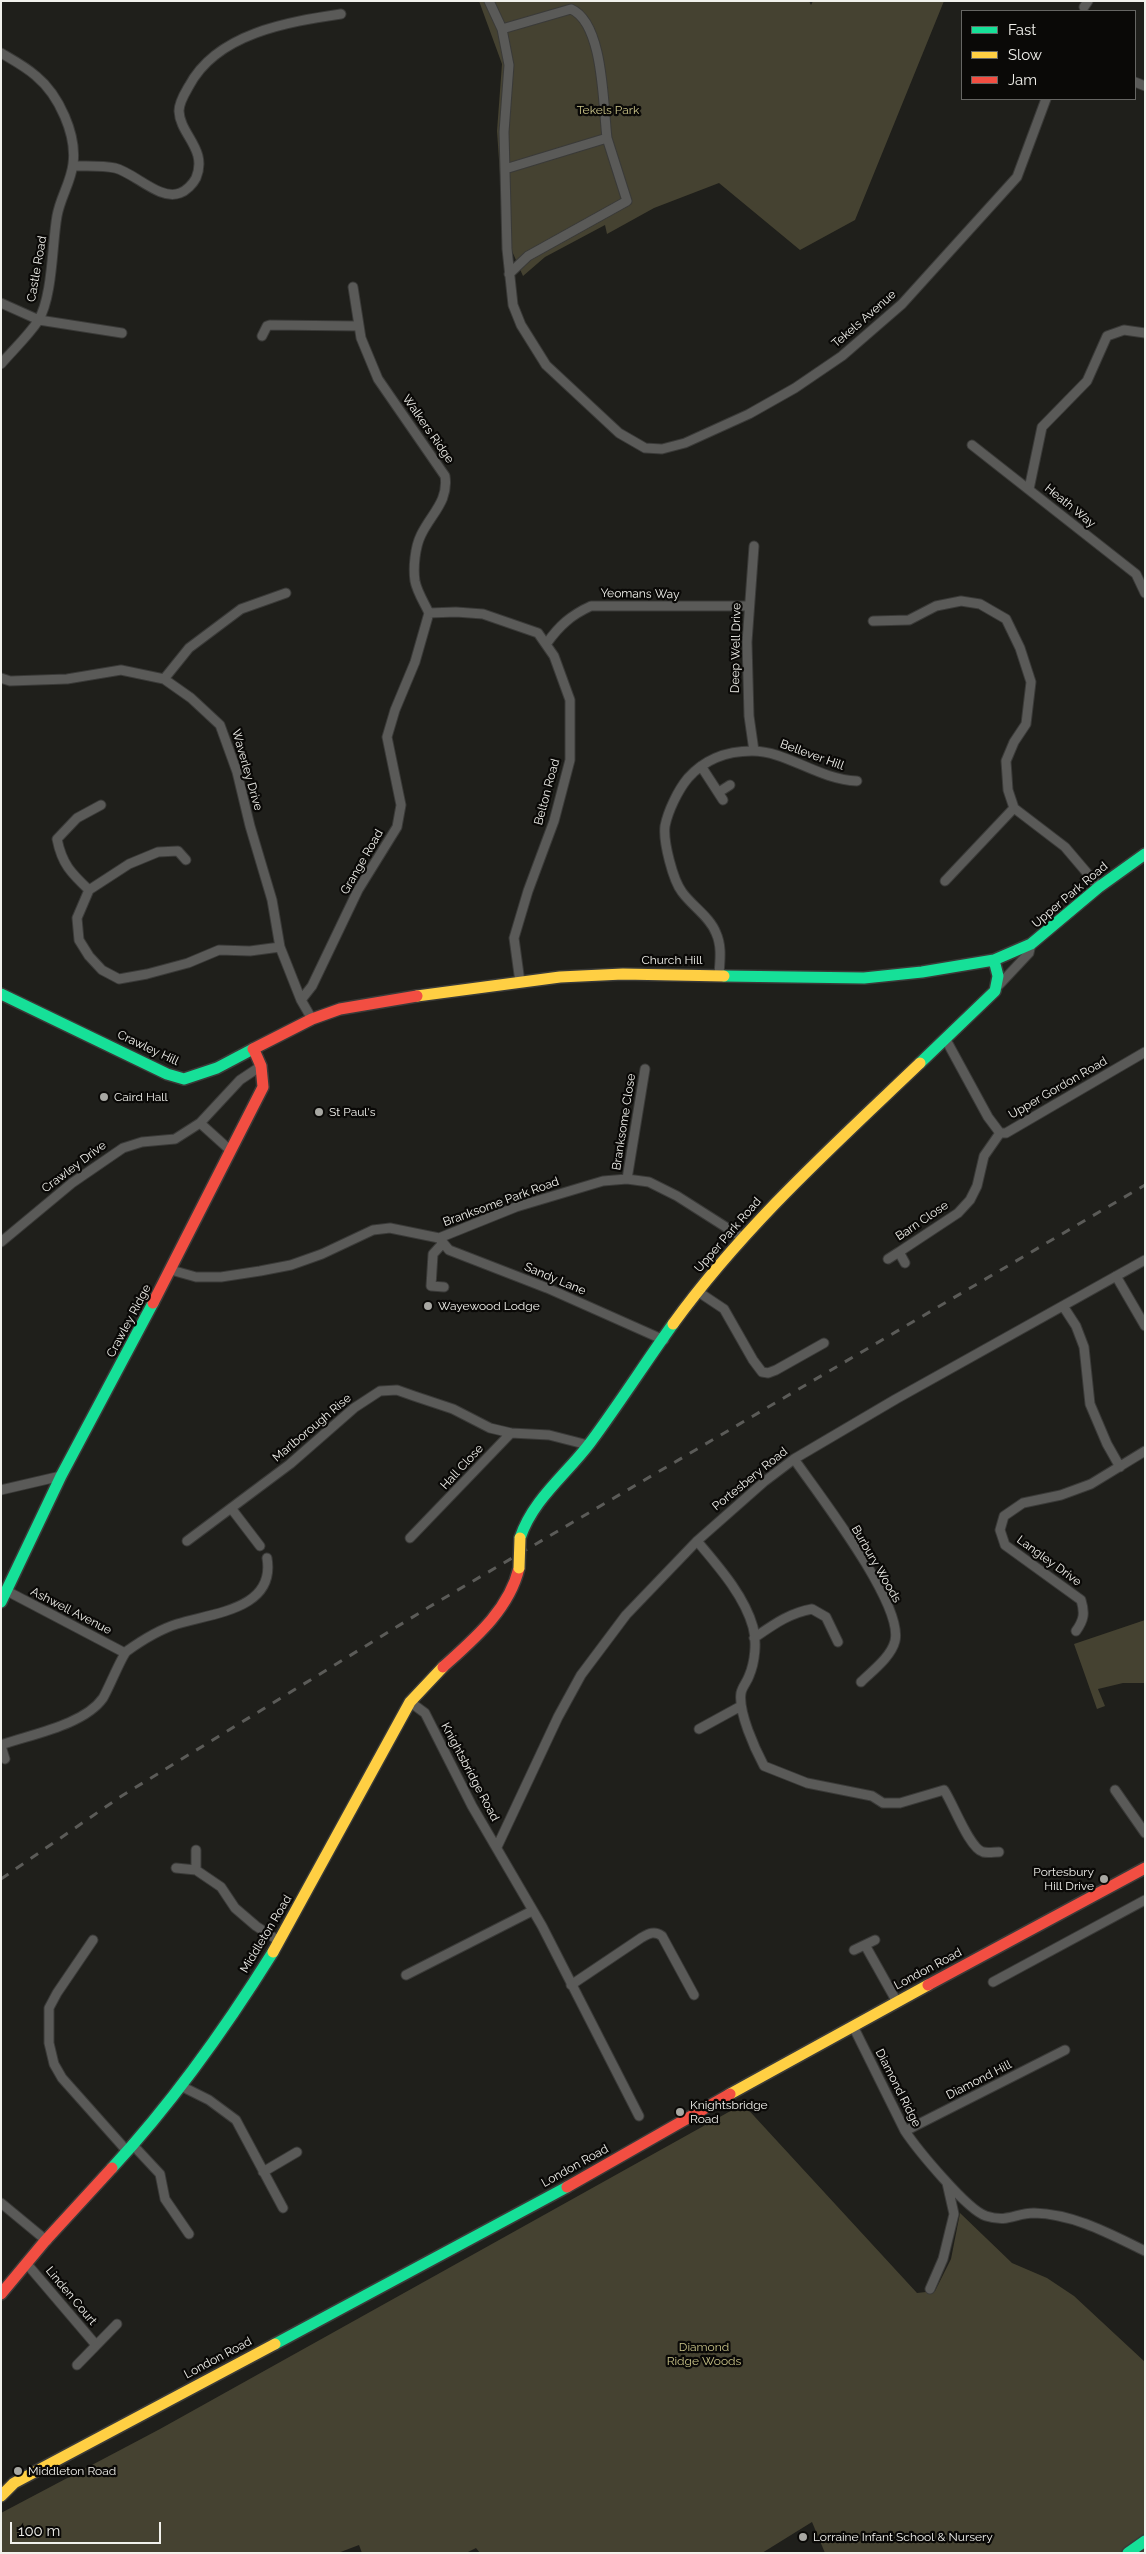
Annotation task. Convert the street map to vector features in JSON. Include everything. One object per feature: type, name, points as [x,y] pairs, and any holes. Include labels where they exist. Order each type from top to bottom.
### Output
[{"type":"street","points":[[489,1],[502,29],[509,65],[504,132],[509,274]]},
{"type":"street","points":[[502,29],[571,9],[579,13],[592,34],[599,58],[607,138],[627,201],[528,256],[509,274]]},
{"type":"street","points":[[73,166],[115,168],[166,195],[181,193],[194,182],[200,162],[179,111],[181,101],[191,82],[204,64],[253,34],[308,18],[341,14]]},
{"type":"street","name":"Castle Road","points":[[1,52],[37,76],[56,101],[70,126],[74,145],[73,166],[57,215],[55,245],[47,293],[39,320],[1,364]]},
{"type":"street","name":"Tekels Avenue","points":[[509,274],[513,305],[521,325],[546,365],[619,433],[634,444],[653,449],[685,443],[749,414],[788,393],[842,356],[902,304],[1017,177],[1046,100]]},
{"type":"street","points":[[505,169],[607,138]]},
{"type":"street","points":[[507,249],[516,255],[528,256]]},
{"type":"street","name":"Walkers Ridge","points":[[353,287],[358,326],[378,379],[445,476],[446,486],[442,502],[420,536],[416,558],[415,582],[429,613]]},
{"type":"street","points":[[1,303],[39,320],[122,333]]},
{"type":"street","points":[[262,336],[266,326],[270,325],[358,326]]},
{"type":"street","points":[[1029,489],[1042,427],[1087,381],[1107,336],[1114,331],[1124,330],[1145,333]]},
{"type":"street","name":"Heath Way","points":[[972,445],[1136,574],[1145,593]]},
{"type":"street","name":"Deep Well Drive","points":[[754,546],[748,606],[747,687],[754,751]]},
{"type":"street","points":[[164,679],[189,648],[241,609],[286,593]]},
{"type":"street","points":[[873,621],[909,620],[936,606],[960,601],[980,604],[1006,619],[1020,648],[1031,682],[1026,724],[1014,742],[1006,761],[1008,790],[1014,808],[1065,847],[1099,887]]},
{"type":"street","name":"Yeomans Way","points":[[547,643],[560,626],[573,615],[591,606],[748,606]]},
{"type":"street","points":[[429,613],[483,614],[538,633],[547,643]]},
{"type":"street","name":"Grange Road","points":[[301,1000],[312,986],[358,890],[397,827],[401,805],[387,737],[395,710],[415,662],[429,613]]},
{"type":"street","name":"Belton Road","points":[[520,982],[514,938],[528,891],[554,821],[570,760],[570,700],[547,643]]},
{"type":"street","name":"Waverley Drive","points":[[1,678],[10,681],[67,679],[121,670],[164,679],[191,698],[220,725],[237,772],[250,826],[272,900],[280,947],[301,1000],[312,1019]]},
{"type":"street","name":"Bellever Hill","points":[[719,974],[720,950],[716,932],[681,891],[670,862],[665,827],[683,785],[701,766],[723,753],[754,751],[777,755],[828,776],[857,781]]},
{"type":"street","points":[[701,766],[721,796],[730,785]]},
{"type":"street","points":[[89,890],[68,870],[60,853],[57,839],[77,818],[101,805]]},
{"type":"street","points":[[944,882],[1014,808]]},
{"type":"street","points":[[186,860],[178,851],[158,852],[129,864],[89,890],[83,900],[77,918],[79,940],[88,956],[102,970],[119,979],[180,965],[219,950],[250,951],[280,947]]},
{"type":"street","name":"Upper Park Road","points":[[520,1538],[522,1528],[532,1513],[588,1445],[697,1292],[742,1238],[774,1203],[999,984],[1029,953],[1031,944],[1099,887],[1145,854]]},
{"type":"street","name":"Church Hill","points":[[312,1019],[340,1009],[381,1001],[520,982],[623,974],[719,974],[864,978],[922,972],[994,960],[1031,944]]},
{"type":"street","points":[[994,960],[997,967],[999,984]]},
{"type":"street","name":"Crawley Hill","points":[[1,994],[166,1074],[184,1079],[217,1068],[312,1019]]},
{"type":"street","name":"Upper Gordon Road","points":[[945,1038],[988,1117],[1000,1133],[1013,1130],[1145,1052]]},
{"type":"street","name":"Crawley Ridge","points":[[1,1602],[61,1476],[171,1270],[263,1087],[261,1066],[254,1050]]},
{"type":"street","name":"Crawley Drive","points":[[1,1242],[72,1183],[122,1148],[142,1142],[175,1139],[200,1123],[240,1080],[261,1066]]},
{"type":"street","name":"Branksome Close","points":[[627,1180],[645,1069]]},
{"type":"street","points":[[200,1123],[231,1151]]},
{"type":"street","name":"Barn Close","points":[[888,1259],[958,1213],[970,1200],[977,1186],[984,1156],[1000,1133]]},
{"type":"street","name":"Branksome Park Road","points":[[171,1270],[196,1277],[220,1277],[260,1272],[291,1265],[322,1254],[373,1230],[390,1228],[441,1241],[516,1208],[603,1181],[627,1180],[650,1182],[677,1196],[742,1238]]},
{"type":"street","points":[[441,1241],[433,1254],[431,1286],[444,1287]]},
{"type":"street","name":"Sandy Lane","points":[[441,1241],[449,1250],[547,1288],[664,1340]]},
{"type":"street","name":"Barn Close","points":[[899,1252],[905,1263]]},
{"type":"street","name":"Portesbery Road","points":[[497,1847],[554,1725],[581,1675],[626,1615],[696,1541],[765,1481],[794,1459],[1145,1260]]},
{"type":"street","points":[[1116,1276],[1145,1326]]},
{"type":"street","points":[[697,1292],[724,1310],[762,1372],[768,1373],[776,1370],[824,1343]]},
{"type":"street","points":[[1062,1306],[1076,1326],[1084,1347],[1090,1404],[1107,1444],[1120,1467]]},
{"type":"street","name":"Marlborough Rise","points":[[186,1541],[290,1464],[354,1408],[380,1391],[397,1390],[453,1409],[490,1428],[511,1433],[549,1435],[588,1445]]},
{"type":"street","name":"Hall Close","points":[[410,1538],[511,1433]]},
{"type":"street","name":"Langley Drive","points":[[1076,1631],[1084,1615],[1081,1600],[1005,1545],[1000,1525],[1004,1516],[1023,1503],[1049,1498],[1107,1476],[1145,1451]]},
{"type":"street","name":"Burbury Woods","points":[[794,1459],[861,1557],[887,1603],[895,1627],[895,1642],[883,1660],[861,1682]]},
{"type":"street","points":[[1,1490],[61,1476]]},
{"type":"street","points":[[231,1508],[260,1546]]},
{"type":"street","name":"Middleton Road","points":[[1,2294],[182,2087],[226,2027],[279,1941],[410,1702],[422,1685],[501,1609],[517,1581],[520,1538]]},
{"type":"street","points":[[696,1541],[721,1570],[741,1602],[753,1628],[754,1657],[750,1676],[741,1693],[741,1706],[764,1766],[807,1783],[872,1796],[883,1803],[900,1804],[944,1790],[975,1846],[982,1852],[999,1852]]},
{"type":"street","points":[[6,1759],[1,1746],[72,1721],[94,1709],[114,1681],[125,1652],[176,1624],[233,1610],[252,1598],[264,1584],[267,1574],[267,1558]]},
{"type":"street","name":"Ashwell Avenue","points":[[7,1592],[125,1652]]},
{"type":"street","points":[[754,1638],[776,1622],[799,1611],[812,1609],[826,1616],[838,1642]]},
{"type":"street","name":"Knightsbridge Road","points":[[410,1702],[425,1713],[472,1806],[532,1911],[639,2116]]},
{"type":"street","points":[[700,1729],[741,1706]]},
{"type":"street","points":[[1114,1790],[1145,1833]]},
{"type":"street","points":[[196,1850],[196,1870]]},
{"type":"street","points":[[176,1868],[196,1870],[221,1887],[235,1908],[256,1926],[279,1941]]},
{"type":"street","name":"London Road","points":[[1,2486],[14,2483],[460,2246],[648,2142],[757,2078],[1145,1868]]},
{"type":"street","points":[[993,1982],[1145,1900]]},
{"type":"street","points":[[406,1975],[532,1911]]},
{"type":"street","points":[[571,1985],[641,1938],[651,1933],[658,1933],[662,1936],[694,1995]]},
{"type":"street","points":[[93,1940],[49,2008],[49,2043],[54,2064],[62,2078],[130,2148],[160,2174],[165,2199],[189,2234]]},
{"type":"street","points":[[854,1950],[875,1940]]},
{"type":"street","points":[[865,1945],[897,2002]]},
{"type":"street","name":"Diamond Ridge","points":[[853,2026],[905,2131],[946,2180],[984,2216],[1006,2220],[1032,2213],[1058,2215],[1104,2230],[1145,2251]]},
{"type":"street","name":"Diamond Hill","points":[[905,2131],[1064,2050]]},
{"type":"street","points":[[182,2087],[209,2100],[236,2120],[283,2208]]},
{"type":"street","points":[[263,2172],[297,2152]]},
{"type":"street","name":"Diamond Ridge","points":[[930,2289],[944,2259],[954,2214],[946,2180]]},
{"type":"street","points":[[1,2203],[47,2241]]},
{"type":"street","name":"Linden Court","points":[[27,2264],[96,2345]]},
{"type":"street","name":"Linden Court","points":[[77,2365],[117,2324]]},
{"type":"street","name":"London Road","points":[[1,2496],[14,2483]]},
{"type":"street","points":[[1128,2553],[1145,2541]]},
{"type":"green space","name":"Tekels Park","points":[[479,1],[809,1],[811,5],[813,1],[944,1],[855,220],[800,250],[719,183],[654,208],[607,234],[605,225],[545,257],[523,276],[504,233],[497,131],[502,64]]},
{"type":"green space","points":[[1145,1620],[1145,1683],[1123,1683],[1098,1689],[1105,1706],[1097,1709],[1074,1644]]},
{"type":"green space","name":"Diamond Ridge Woods","points":[[743,2104],[917,2293],[935,2291],[951,2259],[960,2213],[1012,2263],[1047,2278],[1074,2296],[1145,2362],[1145,2553],[825,2553],[812,2522],[762,2553],[480,2553],[476,2548],[466,2553],[362,2553],[359,2545],[338,2553],[1,2553],[1,2513],[160,2429]]},
{"type":"railway","points":[[1,1879],[120,1797],[429,1607],[1145,1185]]},
{"type":"traffic: fast","points":[[724,976],[864,978],[922,972],[994,960],[1031,944],[1099,887],[1145,854]]},
{"type":"traffic: fast","points":[[920,1063],[995,991],[998,976],[994,960]]},
{"type":"traffic: fast","points":[[1,994],[167,1074],[184,1079],[217,1068],[253,1049]]},
{"type":"traffic: fast","points":[[1,1602],[61,1476],[153,1303]]},
{"type":"traffic: fast","points":[[520,1538],[533,1511],[590,1443],[673,1324]]},
{"type":"traffic: fast","points":[[112,2168],[178,2091],[236,2009],[273,1952]]},
{"type":"traffic: fast","points":[[275,2344],[567,2187]]},
{"type":"traffic: fast","points":[[1128,2553],[1145,2541]]},
{"type":"traffic: slow","points":[[417,996],[560,977],[623,974],[724,976]]},
{"type":"traffic: slow","points":[[673,1324],[700,1288],[759,1220],[822,1156],[920,1063]]},
{"type":"traffic: slow","points":[[519,1568],[520,1538]]},
{"type":"traffic: slow","points":[[273,1952],[410,1702],[443,1667]]},
{"type":"traffic: slow","points":[[730,2094],[928,1985]]},
{"type":"traffic: slow","points":[[1,2496],[14,2483],[275,2344]]},
{"type":"traffic: jam","points":[[253,1049],[312,1019],[340,1009],[417,996]]},
{"type":"traffic: jam","points":[[153,1303],[263,1087],[261,1066],[254,1050]]},
{"type":"traffic: jam","points":[[443,1667],[489,1623],[499,1610],[514,1583],[519,1568]]},
{"type":"traffic: jam","points":[[928,1985],[1145,1868]]},
{"type":"traffic: jam","points":[[567,2187],[730,2094]]},
{"type":"traffic: jam","points":[[1,2294],[45,2241],[112,2168]]},
{"type":"place","name":"Caird Hall","points":[[104,1097]]},
{"type":"place","name":"St Paul's","points":[[319,1112]]},
{"type":"place","name":"Wayewood Lodge","points":[[428,1306]]},
{"type":"place","name":"Portesbury Hill Drive","points":[[1104,1879]]},
{"type":"place","name":"Knightsbridge Road","points":[[680,2112]]},
{"type":"place","name":"Middleton Road","points":[[18,2471]]},
{"type":"place","name":"Lorraine Infant School & Nursery","points":[[803,2537]]}]
